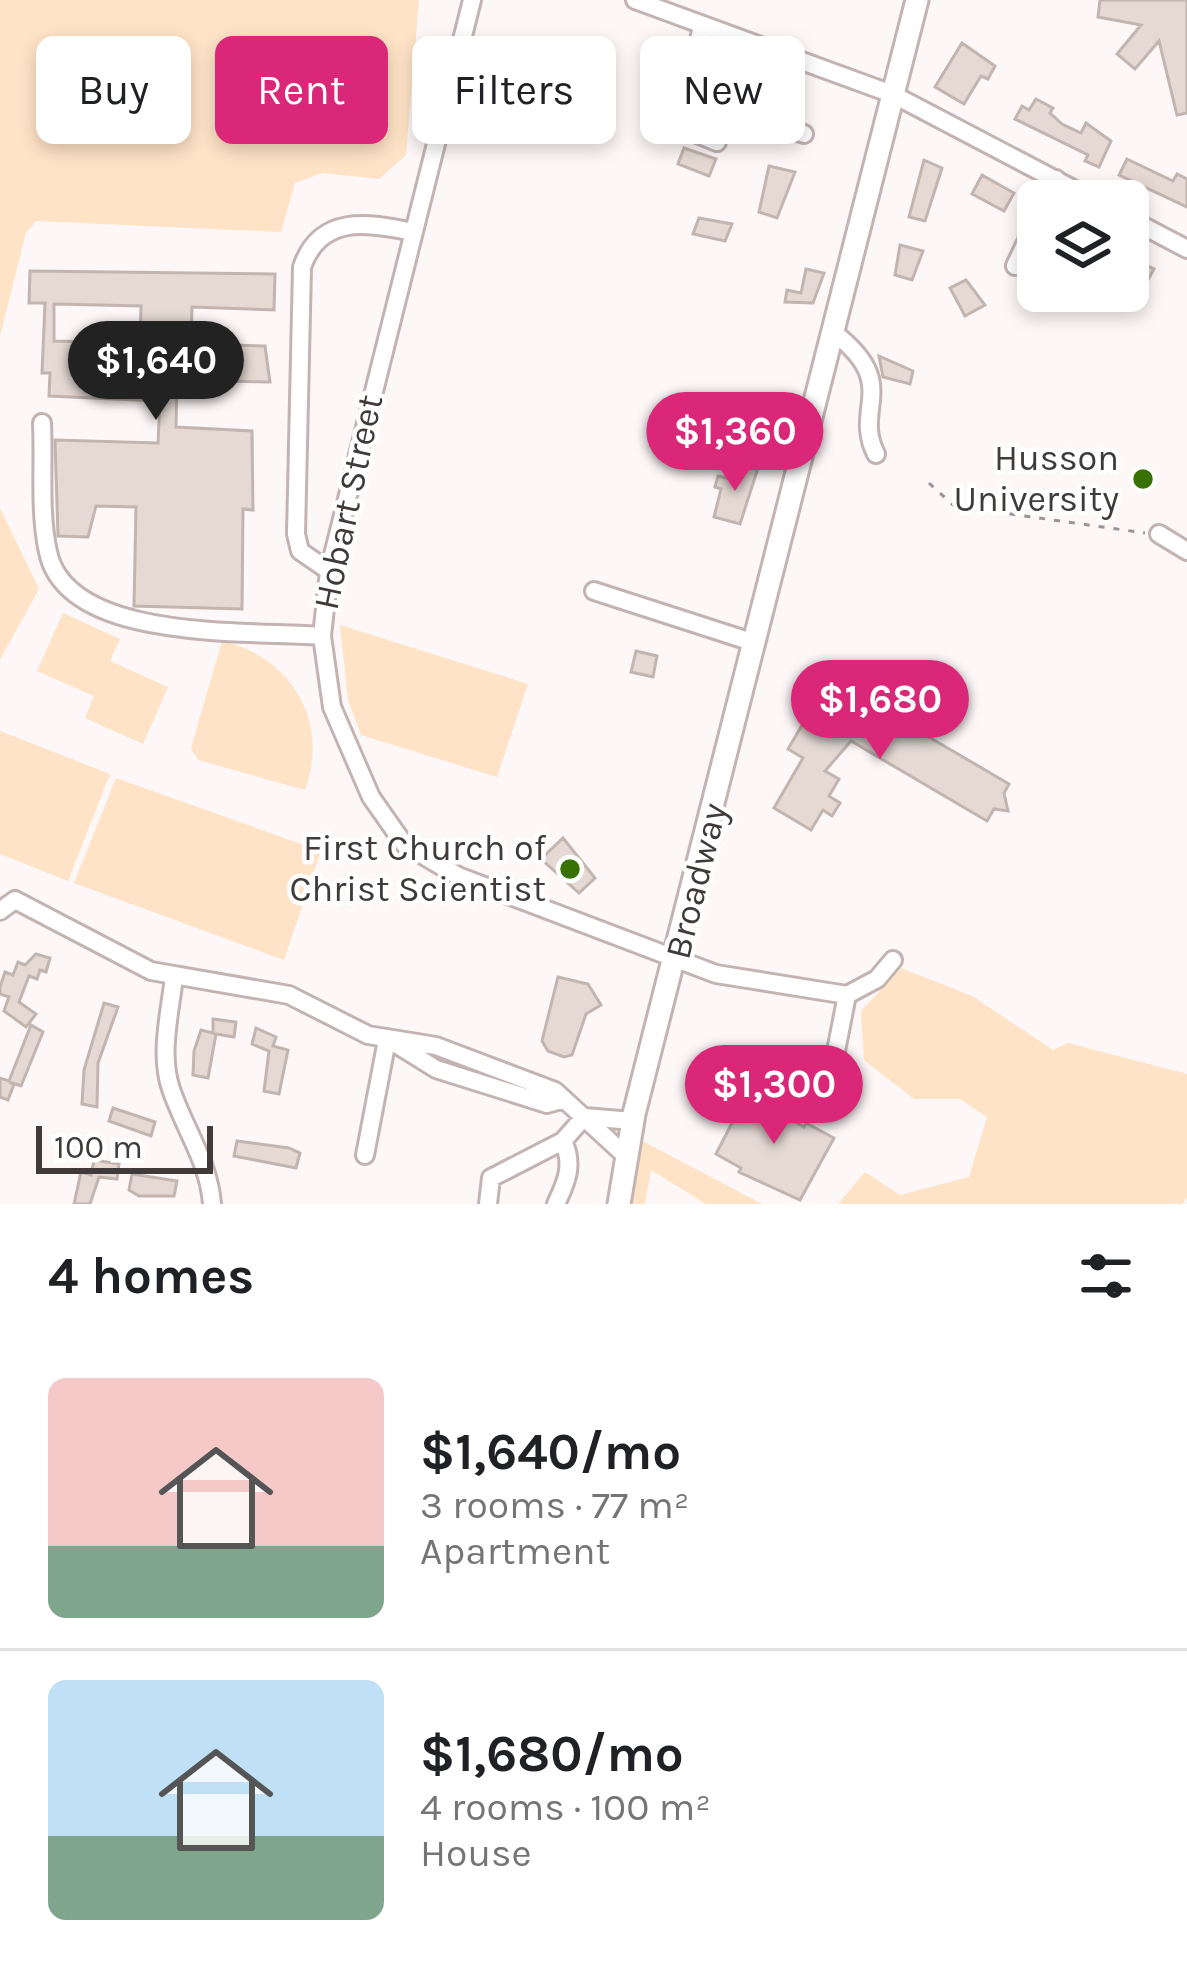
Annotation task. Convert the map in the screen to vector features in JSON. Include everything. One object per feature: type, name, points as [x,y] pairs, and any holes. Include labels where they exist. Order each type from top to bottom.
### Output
[{"type":"main road","name":"Broadway","points":[[619,1204],[633,1121],[678,959],[917,0]]},
{"type":"street","name":"Hobart Street","points":[[472,0],[329,572],[322,636],[332,707],[371,797],[404,844],[458,876],[716,974],[847,995]]},
{"type":"street","points":[[635,0],[733,36]]},
{"type":"street","points":[[701,36],[703,25]]},
{"type":"street","points":[[805,62],[892,94],[1056,179]]},
{"type":"street","points":[[329,572],[300,551],[296,534],[302,267],[309,246],[330,227],[361,224],[412,232]]},
{"type":"street","points":[[1149,229],[1187,249]]},
{"type":"street","points":[[1015,266],[1017,262]]},
{"type":"street","points":[[833,332],[860,355],[868,374],[875,396],[869,442],[876,454]]},
{"type":"street","points":[[42,423],[48,552],[58,578],[76,598],[146,622],[322,636]]},
{"type":"street","points":[[1159,534],[1187,551]]},
{"type":"street","points":[[594,591],[755,643]]},
{"type":"street","points":[[0,910],[15,900],[174,977],[289,995],[390,1041],[466,1054],[555,1091],[627,1157]]},
{"type":"street","points":[[836,1051],[847,995],[877,980],[892,959]]},
{"type":"street","points":[[174,977],[168,1080],[204,1166],[212,1204]]},
{"type":"street","points":[[365,1155],[390,1041]]},
{"type":"street","points":[[584,1118],[633,1121]]},
{"type":"street","points":[[488,1204],[491,1178],[563,1141],[584,1118]]},
{"type":"street","points":[[556,1204],[567,1181],[570,1156],[563,1141]]},
{"type":"path","points":[[929,483],[954,506],[971,510],[1159,534]]},
{"type":"shaded area","points":[[0,0],[419,0],[416,36],[412,36],[406,155],[379,179],[322,173],[295,183],[281,232],[36,221],[26,233],[0,336]]},
{"type":"shaded area","points":[[0,508],[39,589],[0,660]]},
{"type":"shaded area","points":[[63,613],[120,639],[110,661],[168,687],[143,744],[85,718],[94,696],[37,671]]},
{"type":"shaded area","points":[[340,625],[528,684],[497,777],[361,735],[348,700]]},
{"type":"shaded area","points":[[222,641],[268,661],[299,696],[312,740],[305,790],[198,760],[191,748]]},
{"type":"shaded area","points":[[0,731],[110,774],[68,881],[0,854]]},
{"type":"shaded area","points":[[116,778],[321,851],[284,960],[74,883]]},
{"type":"shaded area","points":[[901,968],[972,996],[1053,1050],[1068,1043],[1187,1074],[1187,1198],[1182,1204],[838,1204],[865,1172],[900,1195],[969,1177],[987,1117],[960,1099],[914,1099],[864,1060],[861,1011]]},
{"type":"shaded area","points":[[639,1139],[762,1204],[706,1204],[651,1170],[645,1204],[627,1204]]},
{"type":"building","points":[[1100,0],[1187,0],[1187,113],[1177,115],[1159,41],[1135,69],[1117,54],[1141,25],[1098,17]]},
{"type":"building","points":[[962,43],[995,66],[988,79],[981,76],[964,104],[935,87]]},
{"type":"building","points":[[1036,99],[1053,108],[1050,113],[1062,124],[1081,133],[1086,123],[1111,141],[1099,167],[1085,161],[1088,155],[1015,119],[1022,106],[1029,110]]},
{"type":"building","points":[[684,148],[716,159],[709,176],[678,164]]},
{"type":"building","points":[[1127,159],[1173,181],[1177,174],[1187,179],[1187,207],[1149,189],[1149,180],[1119,175]]},
{"type":"building","points":[[924,160],[942,168],[925,221],[909,217]]},
{"type":"building","points":[[769,166],[795,172],[777,218],[759,212]]},
{"type":"building","points":[[982,175],[1014,193],[1004,211],[972,194]]},
{"type":"building","points":[[699,218],[732,224],[725,241],[693,234]]},
{"type":"building","points":[[900,245],[923,251],[912,280],[895,275]]},
{"type":"building","points":[[806,269],[824,273],[813,303],[785,302],[787,290],[801,293]]},
{"type":"building","points":[[30,271],[275,274],[274,310],[192,307],[191,344],[265,346],[270,382],[177,380],[176,427],[252,431],[253,510],[243,509],[242,609],[134,606],[136,507],[96,506],[88,537],[58,536],[55,440],[158,443],[160,401],[49,396],[50,373],[42,373],[45,303],[29,303]],"holes":[[[54,304],[141,306],[140,343],[54,341]]]},
{"type":"building","points":[[966,280],[985,305],[965,316],[950,288]]},
{"type":"building","points":[[879,356],[913,371],[910,384],[883,377]]},
{"type":"building","points":[[737,463],[758,468],[740,524],[714,517],[721,489],[715,487],[718,476],[733,479]]},
{"type":"building","points":[[636,651],[657,656],[653,677],[631,672]]},
{"type":"building","points":[[821,693],[867,720],[876,706],[1009,784],[1004,793],[1008,811],[994,809],[987,821],[851,741],[825,771],[839,779],[829,796],[840,803],[832,816],[823,810],[811,830],[774,808],[803,758],[788,749]]},
{"type":"building","points":[[563,838],[595,878],[579,893],[541,859]]},
{"type":"building","points":[[36,954],[50,958],[46,972],[40,970],[37,979],[29,976],[19,1002],[36,1014],[26,1027],[4,1011],[9,997],[0,994],[0,987],[5,972],[13,975],[18,962],[25,965]]},
{"type":"building","points":[[558,977],[588,984],[601,1005],[586,1014],[572,1055],[564,1057],[548,1051],[542,1041]]},
{"type":"building","points":[[104,1003],[118,1007],[98,1063],[97,1107],[82,1104],[84,1070]]},
{"type":"building","points":[[213,1019],[236,1022],[234,1037],[216,1034],[208,1078],[193,1075],[201,1030],[213,1033]]},
{"type":"building","points":[[31,1025],[43,1032],[21,1086],[9,1082],[14,1084],[8,1100],[0,1097],[0,1078],[9,1081]]},
{"type":"building","points":[[256,1028],[276,1037],[273,1046],[288,1050],[279,1094],[264,1091],[269,1051],[252,1044]]},
{"type":"building","points":[[748,1092],[804,1127],[806,1123],[834,1138],[800,1200],[739,1172],[741,1168],[716,1154]]},
{"type":"building","points":[[113,1108],[155,1122],[151,1136],[109,1121]]},
{"type":"building","points":[[237,1141],[300,1153],[296,1168],[234,1156]]},
{"type":"building","points":[[94,1160],[119,1164],[117,1179],[99,1177],[90,1204],[74,1204],[81,1172],[91,1175]]},
{"type":"building","points":[[132,1174],[177,1181],[174,1196],[139,1196],[129,1190]]},
{"type":"place","name":"Husson University","points":[[1143,479]]},
{"type":"place","name":"First Church of Christ Scientist","points":[[570,869]]}]
